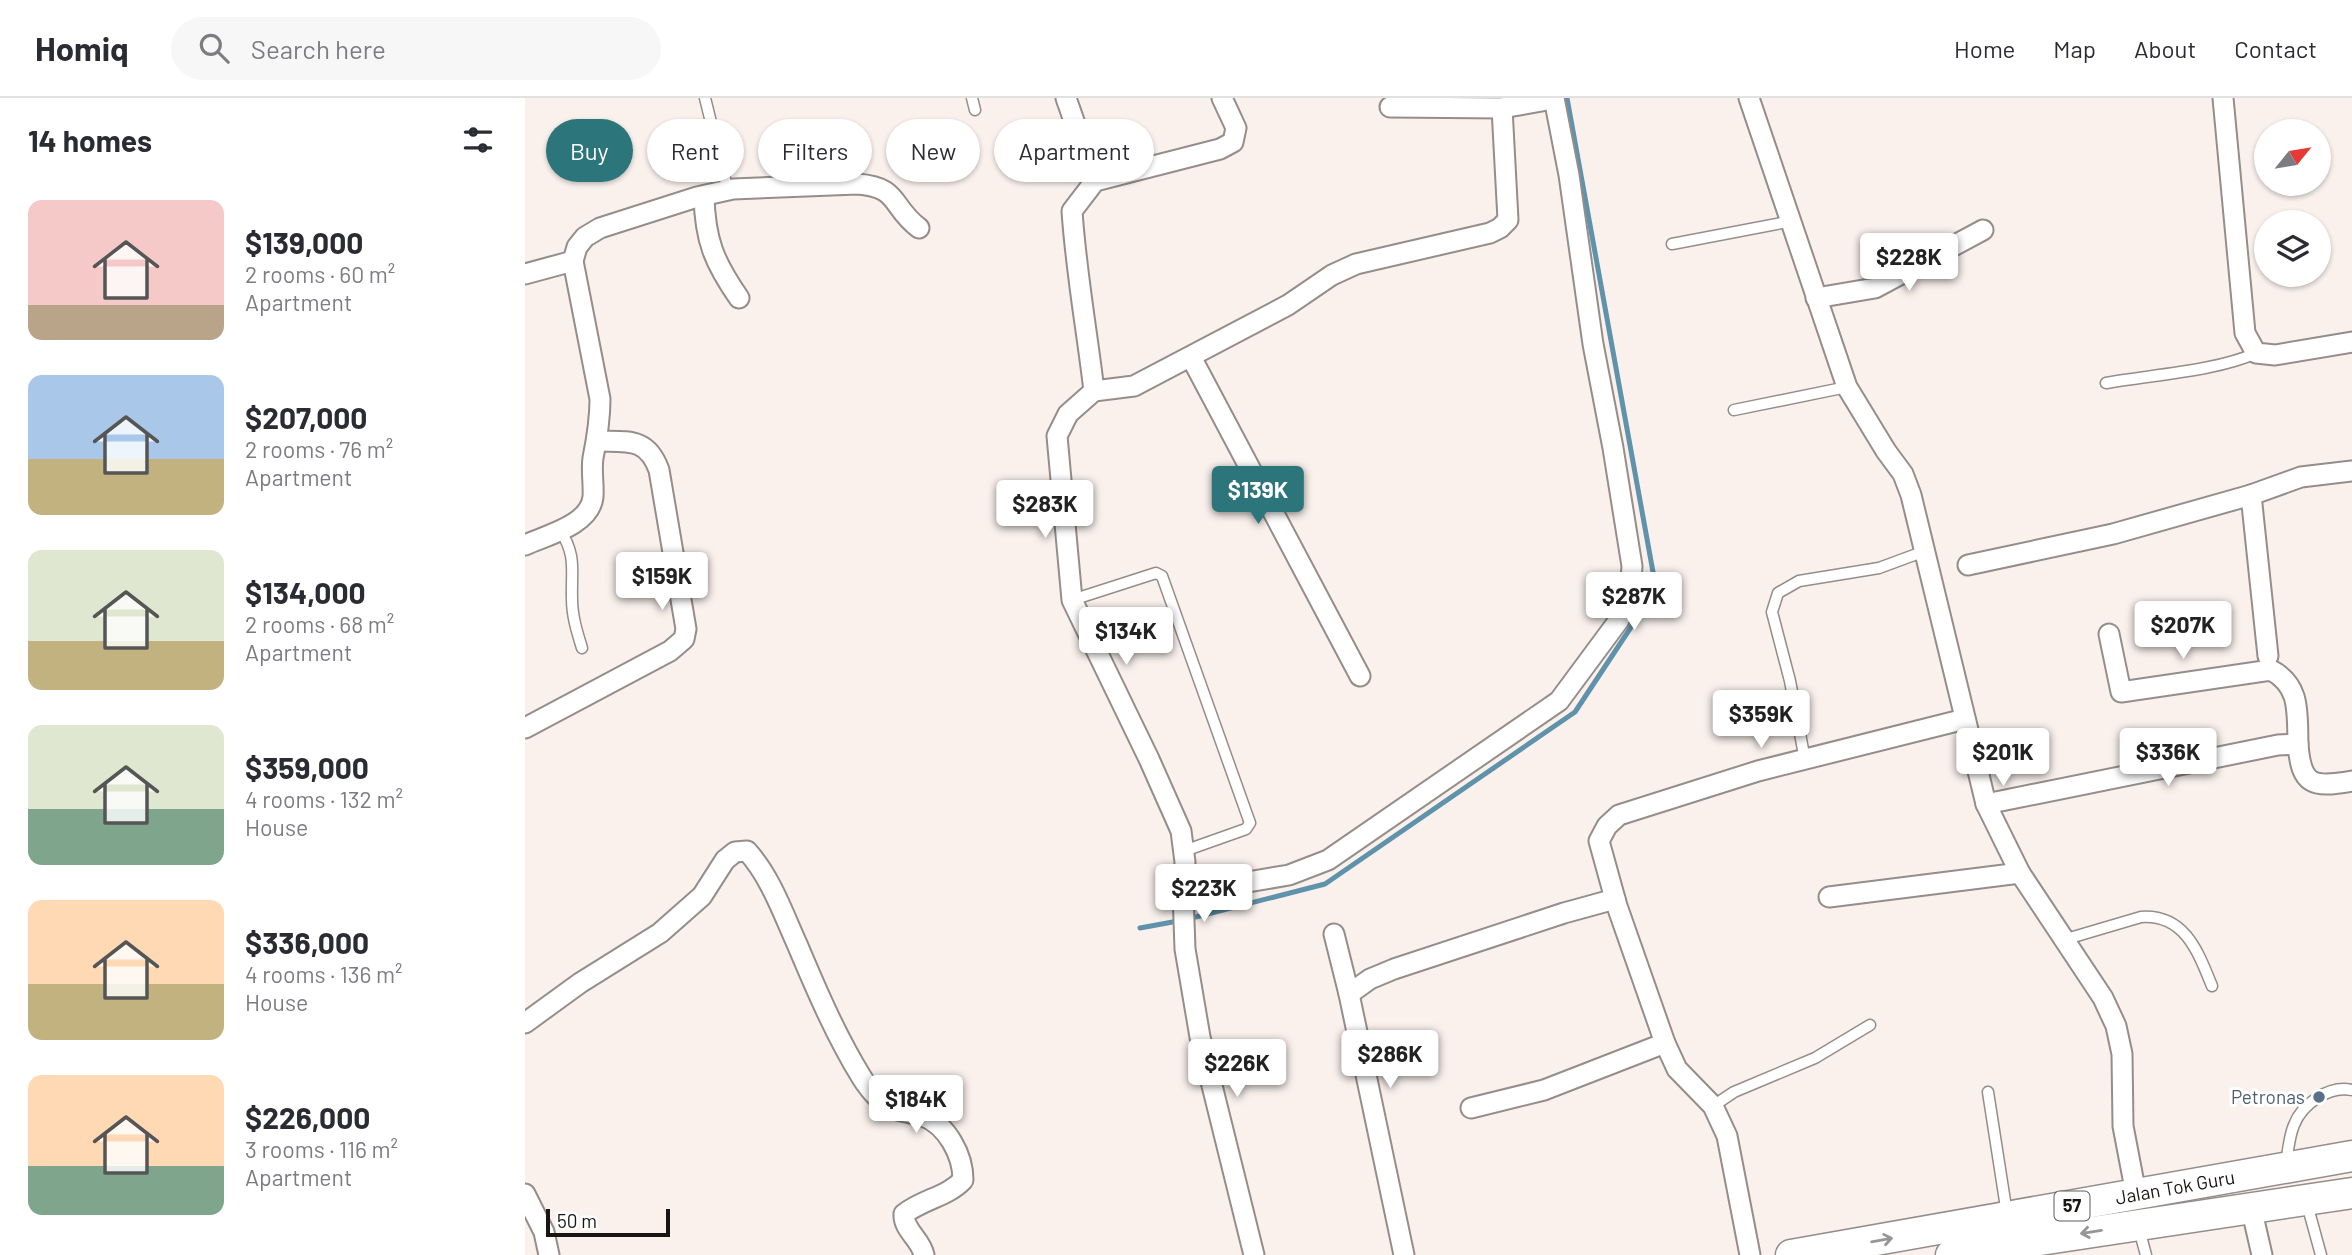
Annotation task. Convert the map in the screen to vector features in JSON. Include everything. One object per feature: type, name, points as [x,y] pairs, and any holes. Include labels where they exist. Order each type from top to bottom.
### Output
[{"type":"main road","name":"Jalan Tok Guru","points":[[1791,1255],[2352,1156]]},
{"type":"main road","points":[[2138,1225],[2249,1193],[2352,1177]]},
{"type":"main road","name":"Jalan Tok Guru","points":[[1951,1255],[2352,1193]]},
{"type":"street","points":[[1066,98],[1073,119]]},
{"type":"street","points":[[1154,166],[1226,147],[1233,142],[1236,128],[1222,98]]},
{"type":"street","points":[[1183,896],[1290,876],[1328,860],[1559,701],[1619,620],[1630,596],[1632,566],[1593,344],[1569,175],[1554,98],[1502,108],[1390,107]]},
{"type":"street","points":[[1749,98],[1847,387],[1903,474],[1925,551],[1986,804],[2020,873],[2103,998],[2116,1026],[2122,1054],[2123,1126],[2136,1194]]},
{"type":"street","points":[[2223,98],[2245,333],[2256,353],[2276,355],[2352,342]]},
{"type":"street","points":[[1254,1255],[1200,1037],[1185,950],[1185,862],[1181,831],[1165,791],[1072,600],[1057,436],[1068,414],[1094,391],[1134,386],[1288,305],[1332,275],[1356,264],[1490,233],[1500,228],[1508,220],[1502,108]]},
{"type":"street","points":[[1094,182],[1072,212],[1094,391]]},
{"type":"street","points":[[525,545],[582,518],[590,509],[593,495],[593,460],[600,419],[600,399],[573,261],[577,247],[585,237],[600,228],[728,191],[857,184],[877,185],[891,194],[908,220],[919,228]]},
{"type":"street","points":[[704,196],[705,225],[719,270],[739,298]]},
{"type":"street","points":[[1816,298],[1875,288],[1983,230]]},
{"type":"street","points":[[525,274],[573,261]]},
{"type":"street","points":[[1191,357],[1360,676]]},
{"type":"street","points":[[525,728],[670,651],[684,639],[686,629],[659,470],[654,456],[644,446],[633,443],[597,441]]},
{"type":"street","points":[[1968,565],[2113,534],[2251,495],[2301,477],[2352,471]]},
{"type":"street","points":[[2251,495],[2268,656]]},
{"type":"street","points":[[2109,634],[2121,692],[2271,670],[2284,677],[2293,692],[2297,709],[2299,764],[2308,778],[2322,786],[2352,782]]},
{"type":"street","points":[[1750,1255],[1727,1136],[1713,1106],[1677,1069],[1665,1043],[1615,899],[1599,841],[1607,825],[1619,816],[1758,771],[1965,719]]},
{"type":"street","points":[[1986,804],[2278,745],[2298,744]]},
{"type":"street","points":[[525,1023],[580,983],[660,933],[702,895],[725,860],[735,852],[747,851],[757,862],[822,1003],[862,1078],[874,1095],[891,1107],[925,1117],[941,1127],[954,1146],[963,1167],[963,1180],[954,1190],[911,1208],[904,1214],[904,1221],[923,1247],[924,1255]]},
{"type":"street","points":[[1829,897],[2020,873]]},
{"type":"street","points":[[1349,994],[1370,979],[1394,969],[1615,899]]},
{"type":"street","points":[[1334,934],[1404,1255]]},
{"type":"street","points":[[1471,1108],[1544,1090],[1665,1043]]},
{"type":"street","points":[[525,1194],[544,1232],[549,1255]]},
{"type":"street","points":[[2251,1207],[2262,1255]]},
{"type":"lane","points":[[705,98],[728,191]]},
{"type":"lane","points":[[972,98],[975,110]]},
{"type":"lane","points":[[1672,244],[1791,221]]},
{"type":"lane","points":[[2106,383],[2230,362],[2256,353]]},
{"type":"lane","points":[[1734,411],[1847,387]]},
{"type":"lane","points":[[560,529],[572,555],[572,598],[582,648]]},
{"type":"lane","points":[[1805,760],[1790,681],[1772,612],[1778,593],[1799,581],[1879,568],[1925,551]]},
{"type":"lane","points":[[1072,600],[1156,573],[1162,576],[1250,823],[1246,829],[1184,851]]},
{"type":"lane","points":[[2063,940],[2141,917],[2154,916],[2168,920],[2182,931],[2194,946],[2212,986]]},
{"type":"lane","points":[[1713,1106],[1734,1093],[1815,1058],[1870,1025]]},
{"type":"lane","points":[[2285,1168],[2294,1125],[2307,1104],[2324,1094],[2352,1090]]},
{"type":"lane","points":[[1988,1092],[2007,1219]]},
{"type":"lane","points":[[2306,1200],[2321,1255]]},
{"type":"lane","points":[[2138,1225],[2146,1255]]},
{"type":"waterway","points":[[1188,919],[1325,884],[1575,712],[1641,612],[1653,572],[1567,98]]},
{"type":"waterway","points":[[1140,928],[1178,921]]},
{"type":"place","name":"Petronas","points":[[2319,1097]]}]
